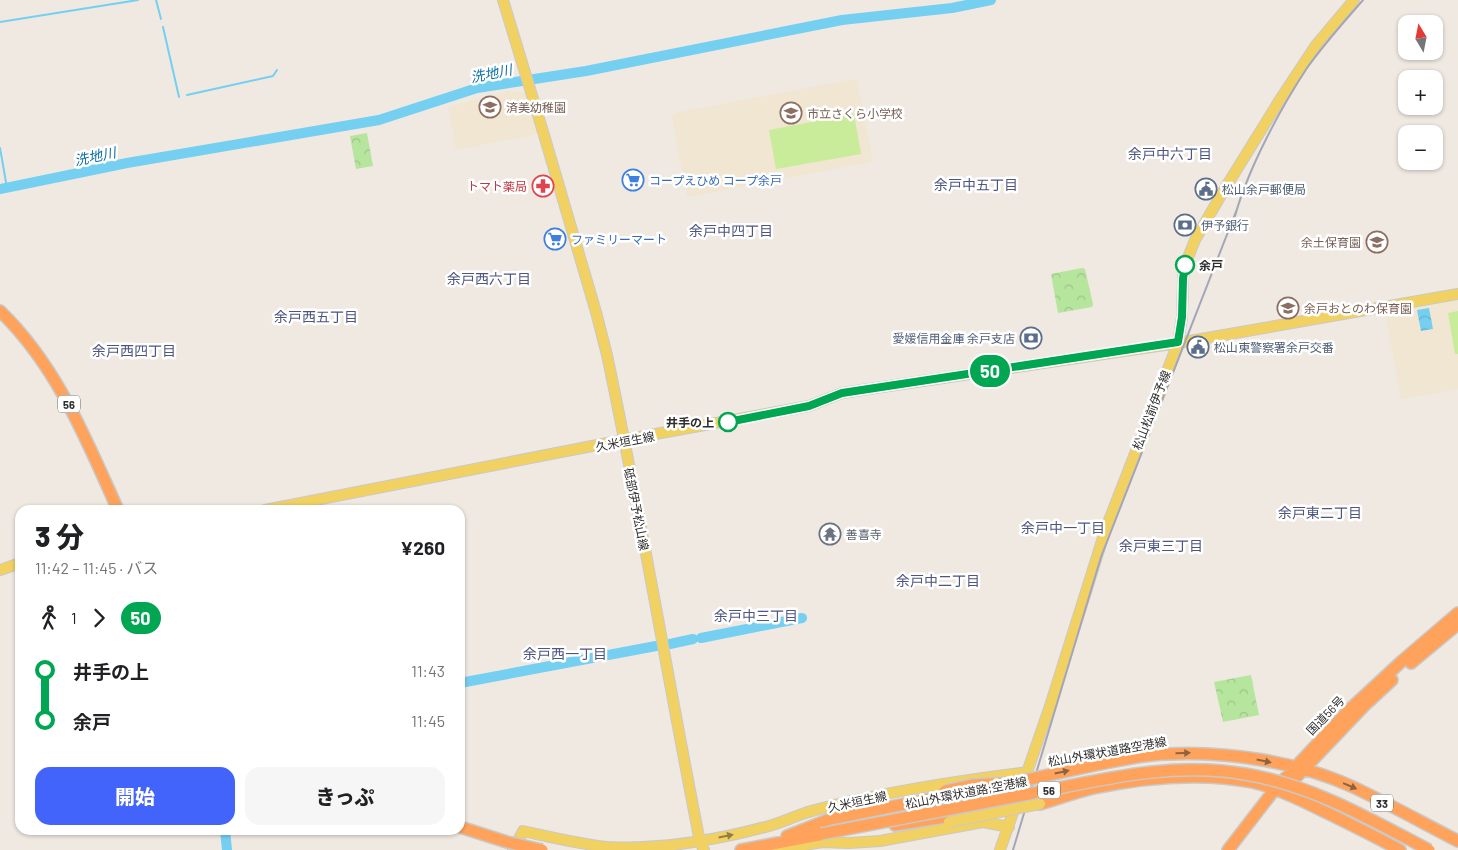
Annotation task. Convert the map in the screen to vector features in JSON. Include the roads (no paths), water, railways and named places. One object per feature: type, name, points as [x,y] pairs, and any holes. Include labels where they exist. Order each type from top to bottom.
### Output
[{"type":"highway","name":"56","points":[[0,311],[39,356],[64,395],[116,505]]},
{"type":"highway","name":"国道56号","points":[[1299,769],[1358,701],[1458,613]]},
{"type":"highway","name":"国道56号","points":[[1228,850],[1299,769],[1407,666],[1458,624]]},
{"type":"highway","name":"松山外環状道路空港線","points":[[948,791],[972,785],[1012,783],[1100,764],[1165,754],[1196,753],[1260,759],[1299,769]]},
{"type":"highway","name":"33","points":[[1299,769],[1352,787],[1458,841]]},
{"type":"highway","name":"松山外環状道路;空港線","points":[[741,850],[772,847],[822,838],[1143,772],[1169,770],[1223,771],[1245,774],[1281,788]]},
{"type":"highway","name":"56","points":[[822,838],[1160,777],[1221,778],[1281,788]]},
{"type":"highway","name":"56","points":[[772,847],[830,819],[1012,783]]},
{"type":"highway","name":"国道56号","points":[[1237,850],[1281,788]]},
{"type":"highway","name":"33","points":[[1281,788],[1336,802],[1429,850]]},
{"type":"highway","points":[[1281,788],[1400,850]]},
{"type":"highway","name":"56","points":[[1040,804],[1087,789]]},
{"type":"highway","points":[[465,829],[507,842],[542,850]]},
{"type":"main road","name":"砥部伊予松山線","points":[[503,0],[596,312],[611,374],[702,846]]},
{"type":"main road","name":"松山松前伊予線","points":[[1000,850],[1028,772],[1098,549],[1178,342],[1182,317],[1185,265],[1195,240],[1281,98],[1316,45],[1354,0]]},
{"type":"main road","name":"久米垣生線","points":[[291,505],[809,406],[842,393],[1178,342],[1458,294]]},
{"type":"main road","points":[[0,570],[15,565]]},
{"type":"main road","name":"久米垣生線","points":[[513,850],[523,831],[609,847],[702,846],[835,805],[967,780],[1028,772]]},
{"type":"main road","points":[[948,791],[967,780]]},
{"type":"main road","points":[[929,787],[944,788],[948,791],[954,825],[936,830]]},
{"type":"main road","name":"久米垣生線","points":[[777,824],[948,791]]},
{"type":"main road","points":[[822,838],[872,836],[1040,804]]},
{"type":"main road","points":[[953,820],[982,822],[1009,827]]},
{"type":"main road","points":[[822,838],[849,844],[873,842],[982,822]]},
{"type":"water","points":[[1429,308],[1433,329],[1421,331],[1417,310]]},
{"type":"waterway","points":[[0,22],[138,0]]},
{"type":"waterway","points":[[156,0],[161,19]]},
{"type":"waterway","name":"洗地川","points":[[0,189],[127,163],[379,120],[477,88],[586,71],[842,20],[952,8],[991,0]]},
{"type":"waterway","points":[[163,27],[179,97]]},
{"type":"waterway","points":[[187,95],[273,76],[277,70]]},
{"type":"waterway","points":[[0,148],[7,188]]},
{"type":"waterway","points":[[701,638],[802,618]]},
{"type":"waterway","points":[[670,644],[693,639]]},
{"type":"waterway","points":[[465,682],[656,646]]},
{"type":"waterway","points":[[226,835],[227,850]]},
{"type":"railway","points":[[1235,216],[1256,159],[1286,102],[1307,68],[1363,0]]},
{"type":"railway","points":[[1013,850],[1101,557],[1237,209]]},
{"type":"place","name":"済美幼稚園","points":[[490,107]]},
{"type":"place","name":"市立さくら小学校","points":[[791,113]]},
{"type":"place","name":"コープえひめ コープ余戸","points":[[633,180]]},
{"type":"place","name":"トマト薬局","points":[[543,186]]},
{"type":"place","name":"松山余戸郵便局","points":[[1206,189]]},
{"type":"place","name":"伊予銀行","points":[[1185,225]]},
{"type":"place","name":"ファミリーマート","points":[[555,239]]},
{"type":"place","name":"余土保育園","points":[[1377,242]]},
{"type":"place","name":"余戸","points":[[1185,265]]},
{"type":"place","name":"余戸おとのわ保育園","points":[[1288,308]]},
{"type":"place","name":"愛媛信用金庫 余戸支店","points":[[1031,338]]},
{"type":"place","name":"松山東警察署余戸交番","points":[[1198,347]]},
{"type":"place","name":"井手の上","points":[[728,422]]},
{"type":"place","name":"善喜寺","points":[[830,534]]},
{"type":"district","name":"余戸中六丁目","points":[[1170,153]]},
{"type":"district","name":"余戸中五丁目","points":[[976,184]]},
{"type":"district","name":"余戸中四丁目","points":[[731,230]]},
{"type":"district","name":"余戸西六丁目","points":[[489,278]]},
{"type":"district","name":"余戸西五丁目","points":[[316,316]]},
{"type":"district","name":"余戸西四丁目","points":[[134,350]]},
{"type":"district","name":"余戸東二丁目","points":[[1320,512]]},
{"type":"district","name":"余戸中一丁目","points":[[1063,527]]},
{"type":"district","name":"余戸東三丁目","points":[[1161,545]]},
{"type":"district","name":"余戸中二丁目","points":[[938,580]]},
{"type":"district","name":"余戸中三丁目","points":[[756,615]]},
{"type":"district","name":"余戸西一丁目","points":[[565,653]]}]
